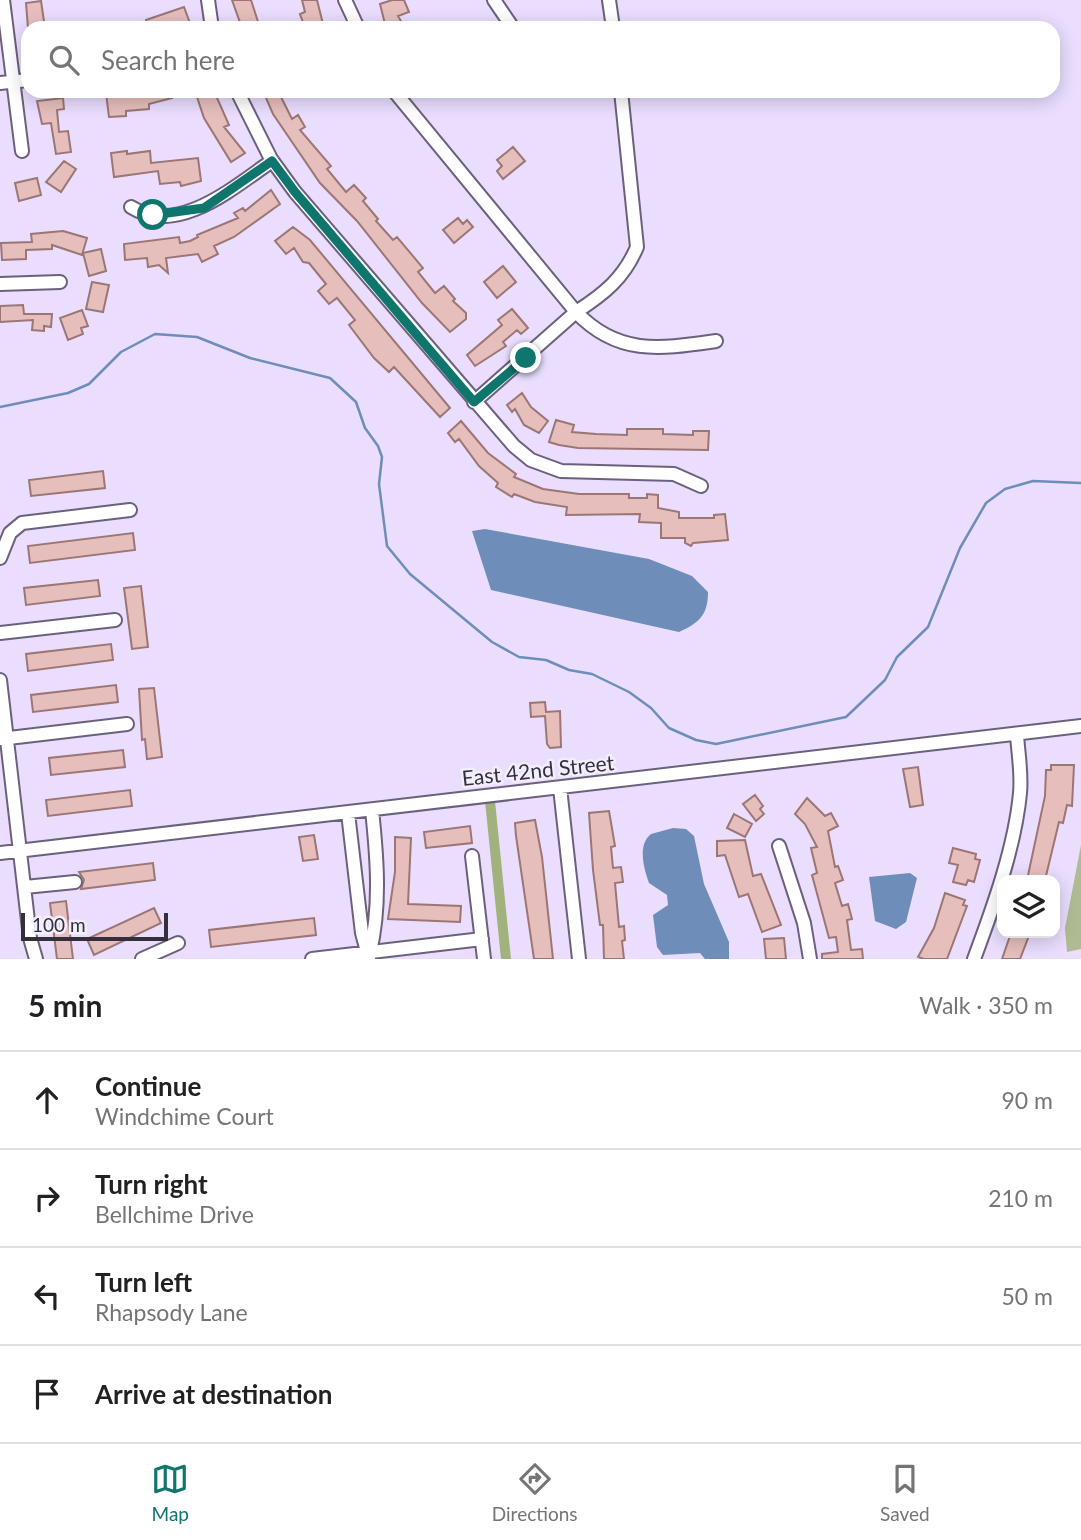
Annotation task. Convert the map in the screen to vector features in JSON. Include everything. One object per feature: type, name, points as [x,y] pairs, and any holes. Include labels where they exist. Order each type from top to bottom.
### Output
[{"type":"street","points":[[4,0],[7,83],[22,151]]},
{"type":"street","points":[[208,0],[211,21]]},
{"type":"street","points":[[345,0],[355,21]]},
{"type":"street","points":[[494,0],[508,21]]},
{"type":"street","points":[[610,0],[612,21]]},
{"type":"street","points":[[240,98],[272,161],[295,192],[514,446],[531,460],[561,471],[674,474],[701,486]]},
{"type":"street","points":[[400,98],[590,327],[613,341],[624,344],[668,348],[716,341]]},
{"type":"street","points":[[474,402],[576,312],[603,294],[628,271],[637,247],[622,98]]},
{"type":"street","points":[[131,207],[143,215],[204,208],[272,161]]},
{"type":"street","points":[[0,284],[60,282]]},
{"type":"street","points":[[0,558],[10,533],[22,523],[131,510]]},
{"type":"street","points":[[0,633],[115,620]]},
{"type":"street","points":[[0,680],[3,739],[31,942],[36,959]]},
{"type":"street","points":[[3,739],[127,724]]},
{"type":"street","name":"East 42nd Street","points":[[0,853],[1081,726]]},
{"type":"street","points":[[974,959],[993,909],[1017,809],[1021,782],[1017,734]]},
{"type":"street","points":[[560,788],[579,959]]},
{"type":"street","points":[[370,956],[375,929],[378,860],[372,810]]},
{"type":"street","points":[[348,813],[362,933],[370,956]]},
{"type":"street","points":[[779,846],[804,923],[810,959]]},
{"type":"street","points":[[471,856],[484,959]]},
{"type":"street","points":[[25,887],[75,882]]},
{"type":"street","points":[[312,959],[370,956],[482,939]]},
{"type":"street","points":[[142,959],[178,943]]},
{"type":"green space","points":[[485,801],[495,801],[511,959],[501,959]]},
{"type":"green space","points":[[1081,845],[1081,949],[1067,952],[1065,928]]},
{"type":"water","points":[[485,529],[649,559],[692,576],[708,592],[706,607],[697,621],[679,632],[491,590],[472,531]]},
{"type":"water","points":[[673,828],[686,829],[694,836],[704,884],[729,942],[729,959],[705,959],[700,953],[663,955],[657,947],[653,915],[668,905],[667,895],[649,883],[643,851],[651,834]]},
{"type":"water","points":[[910,873],[917,878],[906,922],[896,929],[875,921],[869,877]]},
{"type":"building","points":[[232,0],[251,0],[258,21],[240,21]]},
{"type":"building","points":[[302,0],[317,0],[322,21],[302,21],[300,14],[305,12]]},
{"type":"building","points":[[404,0],[409,12],[398,16],[401,21],[384,21],[380,4]]},
{"type":"building","points":[[41,1],[44,21],[27,21],[26,3]]},
{"type":"building","points":[[184,7],[189,21],[146,21]]},
{"type":"building","points":[[63,98],[64,109],[57,110],[59,132],[68,131],[71,152],[56,154],[51,123],[42,124],[37,101]]},
{"type":"building","points":[[107,98],[172,98],[149,104],[149,109],[126,111],[126,116],[109,117]]},
{"type":"building","points":[[197,98],[217,98],[229,125],[224,127],[245,153],[231,162],[204,118]]},
{"type":"building","points":[[266,98],[282,98],[292,119],[298,115],[305,127],[300,130],[331,166],[327,169],[346,192],[354,185],[366,198],[363,201],[378,219],[376,221],[393,240],[397,237],[423,268],[418,272],[435,293],[444,286],[455,299],[453,301],[466,313],[466,319],[450,332],[422,303],[357,221],[320,183],[273,114]]},
{"type":"building","points":[[513,147],[525,161],[503,179],[497,171],[502,166],[497,160]]},
{"type":"building","points":[[127,151],[127,154],[150,151],[151,163],[198,158],[201,181],[181,186],[180,182],[160,184],[158,171],[114,177],[111,153]]},
{"type":"building","points":[[64,161],[76,169],[61,192],[46,182]]},
{"type":"building","points":[[37,178],[41,195],[19,201],[15,183]]},
{"type":"building","points":[[271,190],[280,204],[234,237],[214,246],[218,254],[202,262],[198,254],[166,258],[168,273],[159,265],[148,267],[147,258],[125,260],[124,244],[179,237],[180,243],[190,241],[198,237],[197,235],[238,218],[234,213],[243,208],[245,211]]},
{"type":"building","points":[[458,218],[463,224],[467,220],[473,227],[454,243],[443,230]]},
{"type":"building","points":[[293,227],[310,240],[450,408],[440,417],[394,367],[389,372],[374,358],[349,325],[355,320],[337,298],[329,304],[318,291],[326,284],[309,263],[303,262],[294,248],[286,254],[275,241]]},
{"type":"building","points":[[63,231],[87,238],[82,255],[52,245],[52,249],[26,250],[26,259],[2,260],[1,243],[32,242],[31,234]]},
{"type":"building","points":[[101,249],[106,271],[89,276],[83,253]]},
{"type":"building","points":[[503,266],[516,282],[497,298],[484,282]]},
{"type":"building","points":[[92,282],[109,285],[103,312],[86,309]]},
{"type":"building","points":[[23,305],[24,314],[52,314],[51,327],[44,326],[44,331],[32,330],[33,320],[0,322],[0,306]]},
{"type":"building","points":[[512,309],[528,328],[521,334],[517,330],[503,342],[506,346],[475,366],[467,355],[502,325],[498,320]]},
{"type":"building","points":[[82,310],[88,326],[81,328],[83,334],[68,340],[60,318]]},
{"type":"building","points":[[522,393],[531,407],[548,421],[539,433],[524,425],[515,409],[512,412],[507,405]]},
{"type":"building","points":[[556,420],[574,425],[572,432],[596,434],[627,435],[627,429],[663,429],[663,434],[693,435],[693,431],[709,431],[708,450],[578,448],[559,445],[549,442]]},
{"type":"building","points":[[461,421],[488,453],[516,474],[514,477],[543,489],[579,494],[629,494],[629,498],[647,498],[647,494],[658,495],[658,508],[679,512],[679,518],[714,518],[714,515],[725,514],[728,540],[693,543],[691,546],[685,543],[685,538],[661,538],[661,523],[639,522],[640,514],[566,515],[567,507],[535,502],[514,494],[512,497],[496,487],[498,483],[479,466],[459,439],[455,442],[448,433]]},
{"type":"building","points":[[103,471],[105,488],[31,496],[29,480]]},
{"type":"building","points":[[133,533],[135,550],[30,563],[28,546]]},
{"type":"building","points":[[98,580],[100,596],[26,605],[24,588]]},
{"type":"building","points":[[141,586],[148,647],[132,649],[124,588]]},
{"type":"building","points":[[111,644],[113,660],[28,671],[26,654]]},
{"type":"building","points":[[116,685],[118,702],[33,712],[31,695]]},
{"type":"building","points":[[154,688],[162,757],[147,759],[145,739],[142,740],[139,689]]},
{"type":"building","points":[[545,702],[546,712],[560,711],[561,747],[550,748],[547,744],[545,716],[531,717],[530,703]]},
{"type":"building","points":[[123,750],[125,767],[51,775],[49,758]]},
{"type":"building","points":[[1051,765],[1074,765],[1072,806],[1067,805],[1063,823],[1059,822],[1046,875],[1028,875],[1045,796],[1046,770],[1051,770]]},
{"type":"building","points":[[918,767],[923,805],[910,807],[903,769]]},
{"type":"building","points":[[130,790],[132,806],[48,816],[46,800]]},
{"type":"building","points":[[755,795],[763,806],[760,809],[764,814],[756,821],[743,804]]},
{"type":"building","points":[[807,798],[825,816],[831,813],[838,826],[828,831],[835,867],[838,866],[843,880],[835,883],[842,906],[848,904],[852,919],[847,920],[851,950],[862,949],[863,959],[822,959],[822,954],[838,952],[836,937],[829,938],[812,875],[817,873],[811,848],[817,847],[805,824],[795,814]]},
{"type":"building","points":[[609,811],[615,846],[611,847],[613,868],[621,867],[623,882],[615,883],[619,927],[624,926],[624,959],[604,959],[603,925],[600,925],[593,870],[589,813]]},
{"type":"building","points":[[734,814],[752,824],[745,837],[727,828]]},
{"type":"building","points":[[535,820],[542,857],[553,959],[534,959],[516,836],[515,823]]},
{"type":"building","points":[[470,826],[472,843],[426,848],[424,832]]},
{"type":"building","points":[[314,835],[318,859],[303,861],[299,837]]},
{"type":"building","points":[[395,837],[411,838],[408,904],[461,906],[460,922],[388,919],[395,872]]},
{"type":"building","points":[[745,840],[753,876],[761,874],[781,925],[762,932],[748,894],[739,897],[725,855],[717,856],[717,841]]},
{"type":"building","points":[[953,848],[976,854],[975,859],[980,860],[974,882],[968,880],[966,885],[953,882],[958,865],[949,863]]},
{"type":"building","points":[[153,863],[155,880],[81,889],[84,880],[79,872]]},
{"type":"building","points":[[945,893],[965,900],[963,905],[967,906],[947,959],[918,957],[934,928]]},
{"type":"building","points":[[66,901],[73,959],[57,959],[50,903]]},
{"type":"building","points":[[154,908],[161,923],[94,955],[87,939]]},
{"type":"building","points":[[314,918],[316,935],[211,947],[209,930]]},
{"type":"building","points":[[784,938],[786,959],[766,959],[764,939]]},
{"type":"building","points":[[1009,938],[1028,938],[1020,959],[1002,959]]},
{"type":"waterway","points":[[0,407],[68,393],[89,384],[121,352],[155,334],[197,337],[250,358],[330,378],[356,402],[365,428],[378,446],[382,457],[379,484],[387,546],[410,574],[492,642],[519,657],[546,660],[569,670],[592,674],[629,692],[651,708],[669,728],[696,740],[716,744],[846,717],[885,680],[897,657],[928,627],[960,548],[986,503],[1005,489],[1033,481],[1081,483]]},
{"type":"route","points":[[153,215],[191,212],[204,208],[272,161],[295,192],[474,402],[526,358]]}]
